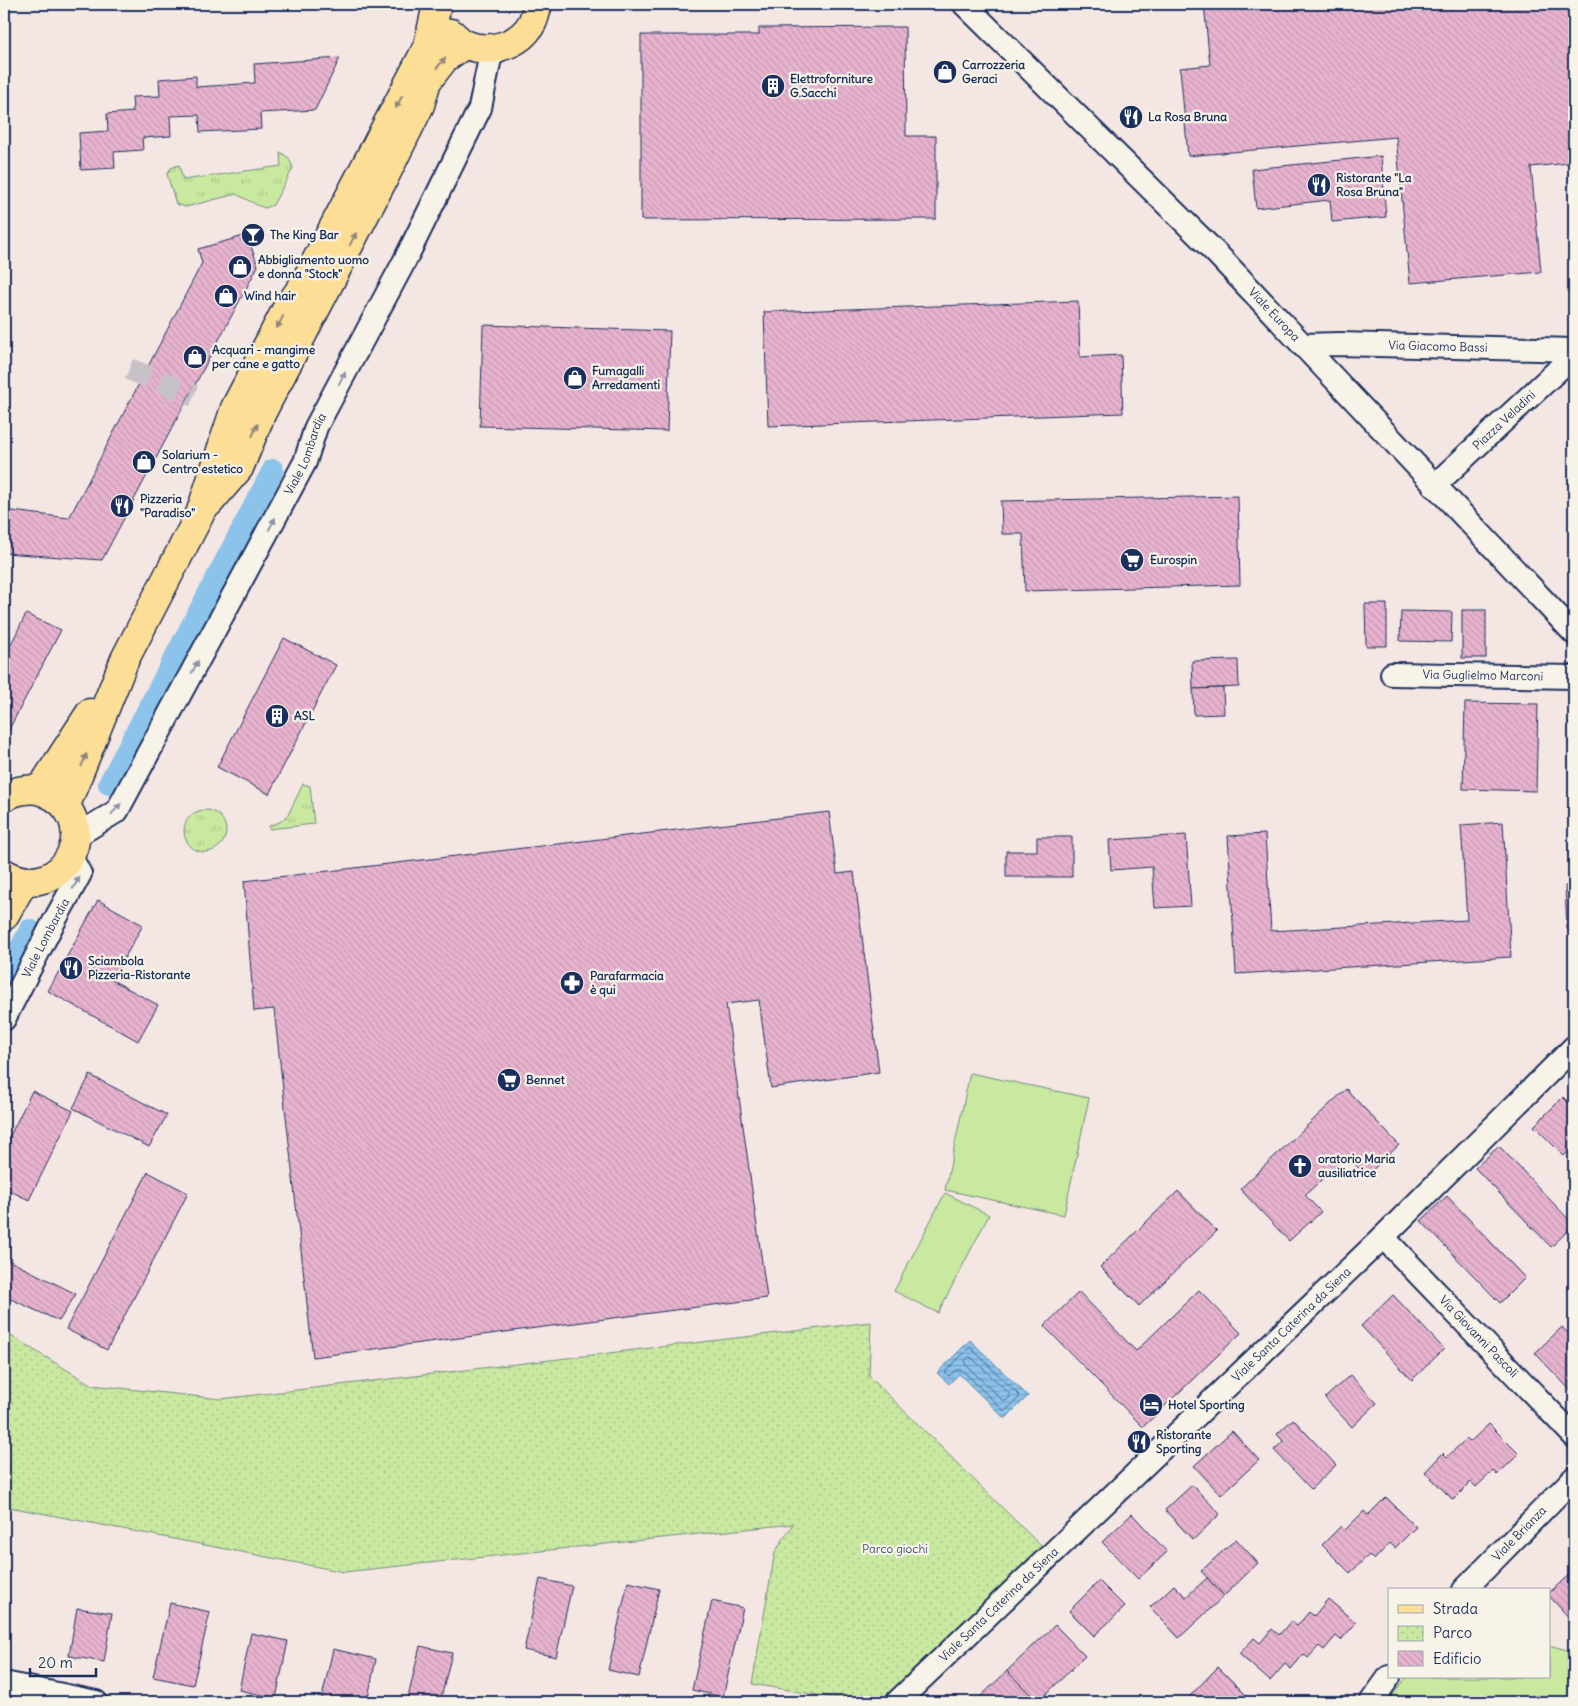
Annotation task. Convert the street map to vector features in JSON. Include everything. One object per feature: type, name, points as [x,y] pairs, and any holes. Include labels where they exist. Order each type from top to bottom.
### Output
[{"type":"main road","points":[[436,6],[447,30],[465,44],[480,49],[500,48],[518,39],[531,24],[538,4]]},
{"type":"main road","points":[[40,790],[124,659],[200,514],[235,408],[287,308],[312,270],[428,46],[436,6]]},
{"type":"main road","points":[[200,514],[239,468],[262,412],[363,221],[420,105],[427,81],[445,58],[465,44]]},
{"type":"main road","points":[[66,805],[124,659]]},
{"type":"main road","points":[[4,916],[14,877],[38,880],[51,876],[62,868],[73,847],[74,821],[66,805],[54,796],[40,790],[24,790],[5,796]]},
{"type":"street","name":"Viale Europa","points":[[964,4],[1218,255],[1574,633]]},
{"type":"street","name":"Viale Lombardia","points":[[4,1019],[80,874],[73,847],[117,811],[296,480],[305,462],[316,427],[404,262],[480,108],[490,58],[500,48]]},
{"type":"street","name":"Via Giacomo Bassi","points":[[1302,345],[1339,344],[1574,350]]},
{"type":"street","name":"Piazza Veladini","points":[[1434,486],[1574,355]]},
{"type":"street","name":"Via Guglielmo Marconi","points":[[1392,674],[1574,677]]},
{"type":"street","name":"Viale Santa Caterina da Siena","points":[[897,1702],[1383,1237],[1574,1047]]},
{"type":"street","name":"Via Giovanni Pascoli","points":[[1383,1237],[1574,1436]]},
{"type":"street","name":"Viale Brianza","points":[[1466,1588],[1574,1478]]},
{"type":"street","points":[[1371,1702],[1388,1677]]},
{"type":"street","points":[[4,1683],[96,1702]]},
{"type":"green space","points":[[280,152],[289,158],[293,168],[273,205],[265,208],[236,194],[186,207],[176,204],[167,174],[171,168],[179,165],[183,180],[281,166]]},
{"type":"green space","points":[[303,784],[310,786],[314,824],[269,829],[269,826],[280,822],[288,815]]},
{"type":"green space","points":[[205,810],[220,816],[226,831],[220,846],[205,852],[190,846],[184,831],[190,816]]},
{"type":"green space","points":[[970,1073],[1089,1098],[1064,1215],[945,1190]]},
{"type":"green space","points":[[945,1193],[989,1215],[938,1313],[894,1291]]},
{"type":"green space","name":"Parco giochi","points":[[871,1322],[869,1376],[1045,1550],[888,1702],[860,1702],[752,1684],[775,1552],[793,1524],[344,1572],[4,1506],[4,1332],[92,1385],[221,1399]]},
{"type":"green space","points":[[1550,1645],[1574,1652],[1574,1702],[1387,1702],[1406,1678],[1550,1678]]},
{"type":"water","points":[[970,1340],[1028,1396],[1005,1419],[959,1374],[949,1384],[937,1373]]},
{"type":"building","points":[[1204,4],[1574,4],[1574,218],[1569,163],[1531,167],[1541,272],[1410,283],[1396,137],[1188,156],[1180,68],[1210,65]]},
{"type":"building","name":"Elettroforniture G.Sacchi","points":[[905,27],[906,136],[936,136],[936,219],[641,220],[641,35],[759,35],[759,28]]},
{"type":"building","points":[[340,58],[315,110],[260,113],[261,129],[200,132],[199,115],[170,116],[171,136],[142,138],[143,150],[114,152],[115,168],[81,170],[79,133],[108,131],[107,114],[133,112],[132,97],[160,96],[159,79],[196,76],[196,87],[255,83],[254,64]]},
{"type":"building","name":"Ristorante \"La Rosa Bruna\"","points":[[1381,156],[1386,217],[1332,222],[1330,200],[1256,208],[1252,169]]},
{"type":"building","points":[[247,235],[258,266],[102,560],[4,553],[4,510],[69,518],[202,263],[198,249]]},
{"type":"building","points":[[1078,301],[1080,357],[1121,355],[1123,413],[768,426],[764,312]]},
{"type":"building","name":"Fumagalli Arredamenti","points":[[483,325],[670,331],[667,431],[480,426]]},
{"type":"building","name":"Eurospin","points":[[1238,496],[1240,585],[1025,591],[1023,534],[1002,534],[1001,501]]},
{"type":"building","points":[[1365,604],[1387,604],[1387,646],[1366,646]]},
{"type":"building","points":[[1462,610],[1486,610],[1486,658],[1462,658]]},
{"type":"building","points":[[1401,611],[1452,612],[1451,642],[1400,641]]},
{"type":"building","points":[[26,614],[61,630],[4,739],[4,658]]},
{"type":"building","name":"ASL","points":[[284,638],[336,665],[269,794],[217,767]]},
{"type":"building","points":[[1238,660],[1239,687],[1193,689],[1192,661]]},
{"type":"building","points":[[1223,688],[1224,714],[1194,715],[1193,689]]},
{"type":"building","points":[[1465,703],[1538,704],[1536,791],[1463,789]]},
{"type":"building","name":"Bennet","points":[[829,812],[837,874],[854,872],[879,1072],[771,1088],[759,1000],[726,1004],[767,1298],[313,1357],[274,1009],[254,1011],[244,881]]},
{"type":"building","points":[[1503,822],[1511,957],[1236,974],[1228,836],[1265,834],[1271,931],[1467,920],[1461,825]]},
{"type":"building","points":[[1186,835],[1191,906],[1155,908],[1152,867],[1111,870],[1109,840]]},
{"type":"building","points":[[1037,837],[1072,837],[1072,877],[1006,877],[1006,851],[1037,851]]},
{"type":"building","points":[[1574,885],[1574,929],[1567,929],[1565,886]]},
{"type":"building","points":[[98,900],[143,925],[112,980],[158,1005],[138,1041],[48,991]]},
{"type":"building","points":[[90,1075],[167,1115],[149,1147],[73,1108]]},
{"type":"building","name":"oratorio Maria ausiliatrice","points":[[1346,1089],[1399,1145],[1366,1176],[1347,1156],[1305,1195],[1321,1212],[1289,1241],[1240,1189]]},
{"type":"building","points":[[32,1091],[73,1111],[29,1200],[4,1188],[4,1148]]},
{"type":"building","points":[[1563,1097],[1574,1108],[1574,1146],[1564,1156],[1534,1126]]},
{"type":"building","points":[[1499,1146],[1574,1225],[1551,1247],[1475,1168]]},
{"type":"building","points":[[148,1172],[188,1193],[107,1350],[66,1329]]},
{"type":"building","points":[[1178,1191],[1217,1231],[1139,1306],[1100,1267]]},
{"type":"building","points":[[1447,1196],[1525,1278],[1500,1303],[1421,1221]]},
{"type":"building","points":[[4,1258],[76,1294],[59,1321],[4,1296]]},
{"type":"building","points":[[1199,1290],[1241,1333],[1143,1427],[1044,1326],[1079,1292],[1136,1351]]},
{"type":"building","points":[[1393,1295],[1444,1349],[1412,1380],[1361,1326]]},
{"type":"building","points":[[1562,1327],[1574,1339],[1574,1394],[1535,1353]]},
{"type":"building","points":[[1350,1375],[1377,1403],[1352,1427],[1325,1398]]},
{"type":"building","points":[[1293,1419],[1336,1465],[1311,1489],[1274,1450],[1283,1441],[1277,1434]]},
{"type":"building","points":[[1489,1424],[1519,1454],[1497,1475],[1493,1471],[1476,1487],[1471,1482],[1453,1500],[1425,1472],[1443,1453],[1447,1457],[1466,1439],[1470,1442]]},
{"type":"building","points":[[1232,1431],[1259,1460],[1221,1495],[1194,1466]]},
{"type":"building","points":[[1192,1485],[1220,1514],[1193,1540],[1165,1510]]},
{"type":"building","points":[[1386,1497],[1416,1527],[1395,1548],[1390,1543],[1374,1560],[1369,1555],[1350,1573],[1322,1545],[1341,1526],[1345,1530],[1364,1511],[1368,1515]]},
{"type":"building","points":[[1132,1514],[1167,1552],[1138,1579],[1102,1542]]},
{"type":"building","points":[[1236,1539],[1258,1563],[1224,1596],[1201,1571]]},
{"type":"building","points":[[1574,1570],[1574,1623],[1550,1597],[1550,1592]]},
{"type":"building","points":[[1207,1578],[1224,1596],[1179,1638],[1150,1607],[1174,1585],[1186,1597]]},
{"type":"building","points":[[540,1579],[572,1586],[556,1657],[524,1650]]},
{"type":"building","points":[[1099,1581],[1125,1607],[1094,1636],[1069,1611]]},
{"type":"building","points":[[628,1582],[659,1589],[639,1677],[608,1670]]},
{"type":"building","points":[[1328,1599],[1356,1623],[1341,1640],[1336,1636],[1324,1650],[1319,1646],[1308,1658],[1304,1654],[1291,1669],[1285,1664],[1270,1681],[1239,1654],[1254,1638],[1260,1643],[1272,1629],[1279,1635],[1291,1621],[1297,1626],[1309,1612],[1314,1616]]},
{"type":"building","points":[[712,1601],[743,1608],[723,1697],[692,1690]]},
{"type":"building","points":[[170,1603],[210,1612],[193,1685],[153,1677]]},
{"type":"building","points":[[77,1608],[112,1613],[104,1662],[69,1656]]},
{"type":"building","points":[[1055,1625],[1085,1656],[1038,1702],[1007,1671]]},
{"type":"building","points":[[251,1633],[288,1641],[276,1698],[239,1690]]},
{"type":"building","points":[[420,1646],[452,1653],[440,1702],[407,1702]]},
{"type":"building","points":[[333,1649],[376,1659],[367,1702],[321,1702]]},
{"type":"building","points":[[1218,1667],[1253,1702],[1189,1702],[1186,1700]]},
{"type":"building","points":[[1007,1671],[1038,1702],[975,1702]]},
{"type":"waterway","points":[[109,784],[273,470]]},
{"type":"waterway","points":[[4,981],[30,930]]},
{"type":"tunnel","points":[[129,369],[194,396]]},
{"type":"place","name":"Carrozzeria Geraci","points":[[945,72]]},
{"type":"place","name":"Elettroforniture G.Sacchi","points":[[773,86]]},
{"type":"place","name":"La Rosa Bruna","points":[[1131,117]]},
{"type":"place","name":"Ristorante \"La Rosa Bruna\"","points":[[1319,185]]},
{"type":"place","name":"The King Bar","points":[[253,235]]},
{"type":"place","name":"Abbigliamento uomo e donna \"Stock\"","points":[[240,267]]},
{"type":"place","name":"Wind hair","points":[[226,296]]},
{"type":"place","name":"Acquari - mangime per cane e gatto","points":[[195,357]]},
{"type":"place","name":"Fumagalli Arredamenti","points":[[575,378]]},
{"type":"place","name":"Solarium - Centro estetico","points":[[144,462]]},
{"type":"place","name":"Pizzeria \"Paradiso\"","points":[[122,506]]},
{"type":"place","name":"Eurospin","points":[[1132,560]]},
{"type":"place","name":"ASL","points":[[277,716]]},
{"type":"place","name":"Sciambola Pizzeria-Ristorante","points":[[71,968]]},
{"type":"place","name":"Parafarmacia è qui","points":[[572,983]]},
{"type":"place","name":"Bennet","points":[[509,1080]]},
{"type":"place","name":"oratorio Maria ausiliatrice","points":[[1300,1166]]},
{"type":"place","name":"Hotel Sporting","points":[[1151,1405]]},
{"type":"place","name":"Ristorante Sporting","points":[[1139,1442]]}]
